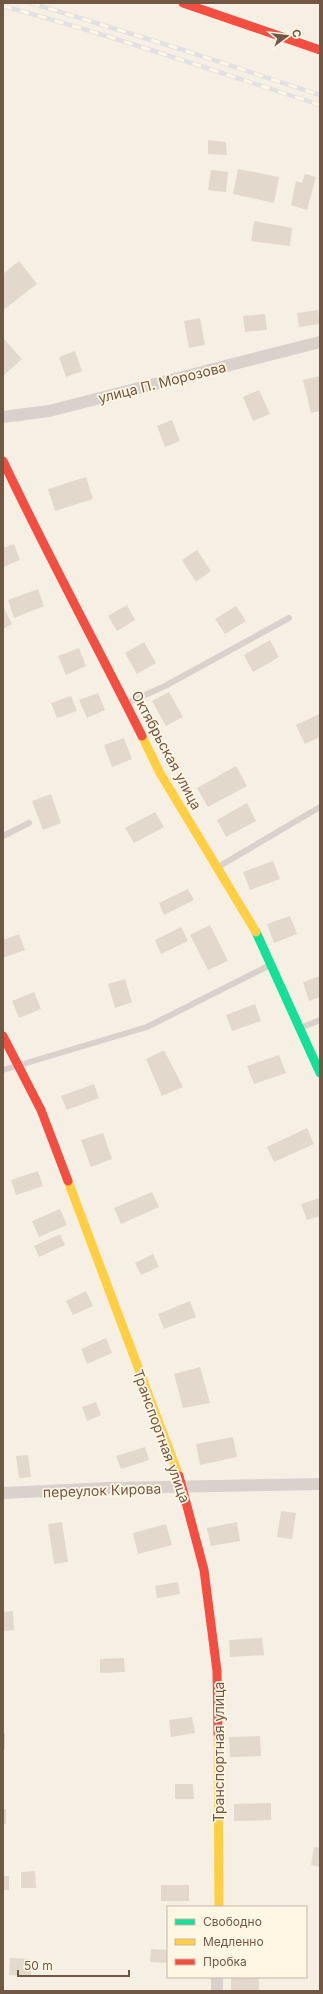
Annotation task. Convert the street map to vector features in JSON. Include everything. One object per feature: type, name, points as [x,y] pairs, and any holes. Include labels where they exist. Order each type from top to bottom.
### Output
[{"type":"street","points":[[183,3],[320,50]]},
{"type":"street","name":"улица П. Морозова","points":[[3,417],[49,411],[320,342]]},
{"type":"street","name":"Октябрьская улица","points":[[3,461],[38,534],[85,621],[160,773],[255,930],[320,1073]]},
{"type":"street","name":"Транспортная улица","points":[[3,1036],[41,1110],[184,1488],[204,1570],[218,1671],[219,1906]]},
{"type":"street","name":"переулок Кирова","points":[[3,1493],[109,1488],[184,1488],[320,1484]]},
{"type":"street","points":[[217,1978],[217,1991]]},
{"type":"lane","points":[[126,703],[165,686],[289,618]]},
{"type":"lane","points":[[217,868],[320,807]]},
{"type":"lane","points":[[3,836],[29,823]]},
{"type":"lane","points":[[3,1070],[147,1027],[271,964]]},
{"type":"lane","points":[[300,1028],[320,1020]]},
{"type":"building","points":[[208,140],[226,142],[227,155],[208,154]]},
{"type":"building","points":[[238,169],[279,177],[274,203],[233,194]]},
{"type":"building","points":[[211,170],[228,172],[226,192],[208,190]]},
{"type":"building","points":[[305,174],[316,177],[307,210],[291,205],[296,181],[302,183]]},
{"type":"building","points":[[254,221],[292,228],[290,246],[251,241]]},
{"type":"building","points":[[19,261],[37,284],[3,310],[3,274]]},
{"type":"building","points":[[318,310],[320,324],[299,327],[297,313]]},
{"type":"building","points":[[265,314],[267,330],[245,332],[243,316]]},
{"type":"building","points":[[200,318],[205,345],[189,348],[184,321]]},
{"type":"building","points":[[3,338],[22,359],[3,376]]},
{"type":"building","points":[[75,351],[82,371],[66,377],[59,357]]},
{"type":"building","points":[[320,376],[320,411],[311,413],[303,380]]},
{"type":"building","points":[[259,390],[270,414],[253,421],[243,397]]},
{"type":"building","points":[[172,420],[180,441],[165,447],[157,426]]},
{"type":"building","points":[[86,477],[93,499],[55,511],[48,489]]},
{"type":"building","points":[[14,544],[20,560],[3,567],[3,548]]},
{"type":"building","points":[[197,550],[211,571],[196,582],[182,560]]},
{"type":"building","points":[[38,589],[44,606],[14,618],[8,600]]},
{"type":"building","points":[[127,605],[135,620],[117,631],[108,616]]},
{"type":"building","points":[[3,606],[12,624],[3,629]]},
{"type":"building","points":[[236,606],[246,621],[225,634],[215,619]]},
{"type":"building","points":[[270,640],[279,657],[253,672],[244,655]]},
{"type":"building","points":[[144,642],[156,663],[137,674],[125,653]]},
{"type":"building","points":[[79,648],[86,666],[66,675],[58,656]]},
{"type":"building","points":[[169,692],[183,717],[166,726],[152,701]]},
{"type":"building","points":[[98,693],[105,710],[87,718],[79,700]]},
{"type":"building","points":[[71,696],[77,711],[57,718],[51,703]]},
{"type":"building","points":[[319,714],[320,737],[305,744],[296,725]]},
{"type":"building","points":[[124,738],[132,759],[112,767],[104,745]]},
{"type":"building","points":[[236,766],[247,786],[208,807],[197,788]]},
{"type":"building","points":[[51,794],[61,823],[43,830],[32,801]]},
{"type":"building","points":[[247,803],[256,821],[226,837],[217,820]]},
{"type":"building","points":[[155,812],[164,827],[134,843],[125,828]]},
{"type":"building","points":[[273,861],[280,879],[250,890],[243,872]]},
{"type":"building","points":[[188,889],[194,900],[164,915],[159,903]]},
{"type":"building","points":[[290,916],[297,934],[274,943],[267,924]]},
{"type":"building","points":[[210,925],[228,961],[208,970],[190,935]]},
{"type":"building","points":[[181,927],[188,941],[161,954],[155,940]]},
{"type":"building","points":[[19,934],[25,950],[3,958],[3,940]]},
{"type":"building","points":[[320,976],[320,997],[309,1001],[303,982]]},
{"type":"building","points":[[125,979],[132,1002],[115,1008],[108,984]]},
{"type":"building","points":[[34,992],[41,1009],[19,1018],[12,1001]]},
{"type":"building","points":[[255,1004],[261,1021],[232,1031],[226,1015]]},
{"type":"building","points":[[164,1050],[183,1087],[162,1096],[146,1059]]},
{"type":"building","points":[[279,1055],[286,1073],[254,1084],[247,1066]]},
{"type":"building","points":[[94,1084],[99,1098],[67,1110],[61,1096]]},
{"type":"building","points":[[307,1128],[314,1144],[274,1162],[267,1147]]},
{"type":"building","points":[[103,1133],[112,1159],[91,1167],[81,1140]]},
{"type":"building","points":[[38,1171],[43,1186],[16,1195],[11,1180]]},
{"type":"building","points":[[152,1192],[159,1207],[121,1224],[114,1208]]},
{"type":"building","points":[[320,1198],[320,1216],[307,1220],[301,1204]]},
{"type":"building","points":[[60,1209],[67,1225],[39,1237],[32,1221]]},
{"type":"building","points":[[60,1234],[65,1245],[39,1257],[34,1246]]},
{"type":"building","points":[[153,1254],[159,1267],[141,1275],[135,1263]]},
{"type":"building","points":[[86,1291],[93,1306],[73,1315],[66,1301]]},
{"type":"building","points":[[190,1301],[196,1317],[164,1329],[158,1314]]},
{"type":"building","points":[[106,1338],[112,1353],[87,1364],[81,1349]]},
{"type":"building","points":[[200,1367],[210,1403],[183,1408],[174,1374]]},
{"type":"building","points":[[96,1402],[101,1415],[87,1421],[82,1407]]},
{"type":"building","points":[[233,1437],[237,1457],[200,1465],[196,1444]]},
{"type":"building","points":[[145,1447],[149,1460],[121,1469],[116,1456]]},
{"type":"building","points":[[28,1455],[31,1477],[19,1478],[16,1456]]},
{"type":"building","points":[[281,1511],[296,1513],[292,1539],[277,1537]]},
{"type":"building","points":[[62,1522],[68,1562],[54,1564],[48,1524]]},
{"type":"building","points":[[237,1522],[240,1541],[211,1546],[207,1528]]},
{"type":"building","points":[[166,1524],[172,1545],[138,1554],[133,1533]]},
{"type":"building","points":[[178,1582],[180,1594],[157,1598],[155,1586]]},
{"type":"building","points":[[13,1611],[14,1630],[3,1631],[3,1612]]},
{"type":"building","points":[[262,1638],[264,1655],[230,1657],[229,1640]]},
{"type":"building","points":[[124,1658],[125,1672],[100,1673],[100,1659]]},
{"type":"building","points":[[192,1717],[195,1733],[171,1737],[169,1720]]},
{"type":"building","points":[[3,1733],[5,1733],[5,1749],[3,1749]]},
{"type":"building","points":[[260,1736],[261,1756],[230,1757],[229,1737]]},
{"type":"building","points":[[175,1784],[193,1784],[194,1799],[175,1799]]},
{"type":"building","points":[[271,1803],[271,1820],[234,1821],[234,1804]]},
{"type":"building","points":[[3,1809],[6,1809],[6,1824],[3,1824]]},
{"type":"building","points":[[314,1847],[320,1848],[320,1867],[311,1865]]},
{"type":"building","points":[[35,1871],[36,1888],[21,1888],[21,1872]]},
{"type":"building","points":[[3,1876],[9,1876],[9,1890],[3,1890]]},
{"type":"building","points":[[161,1885],[189,1885],[189,1901],[161,1901]]},
{"type":"building","points":[[151,1949],[167,1950],[167,1963],[150,1962]]},
{"type":"building","points":[[10,1958],[31,1959],[31,1976],[9,1975]]},
{"type":"building","points":[[231,1978],[259,1978],[259,1991],[231,1991]]},
{"type":"railway","points":[[31,3],[174,47],[320,95]]},
{"type":"railway","points":[[3,6],[123,41],[320,105]]},
{"type":"traffic: fast","points":[[256,932],[320,1073]]},
{"type":"traffic: slow","points":[[142,736],[160,773],[256,932]]},
{"type":"traffic: slow","points":[[68,1181],[179,1476]]},
{"type":"traffic: slow","points":[[218,1734],[219,1906]]},
{"type":"traffic: jam","points":[[183,3],[320,50]]},
{"type":"traffic: jam","points":[[3,461],[142,736]]},
{"type":"traffic: jam","points":[[3,1036],[41,1110],[68,1181]]},
{"type":"traffic: jam","points":[[179,1476],[204,1570],[217,1671],[218,1734]]}]
